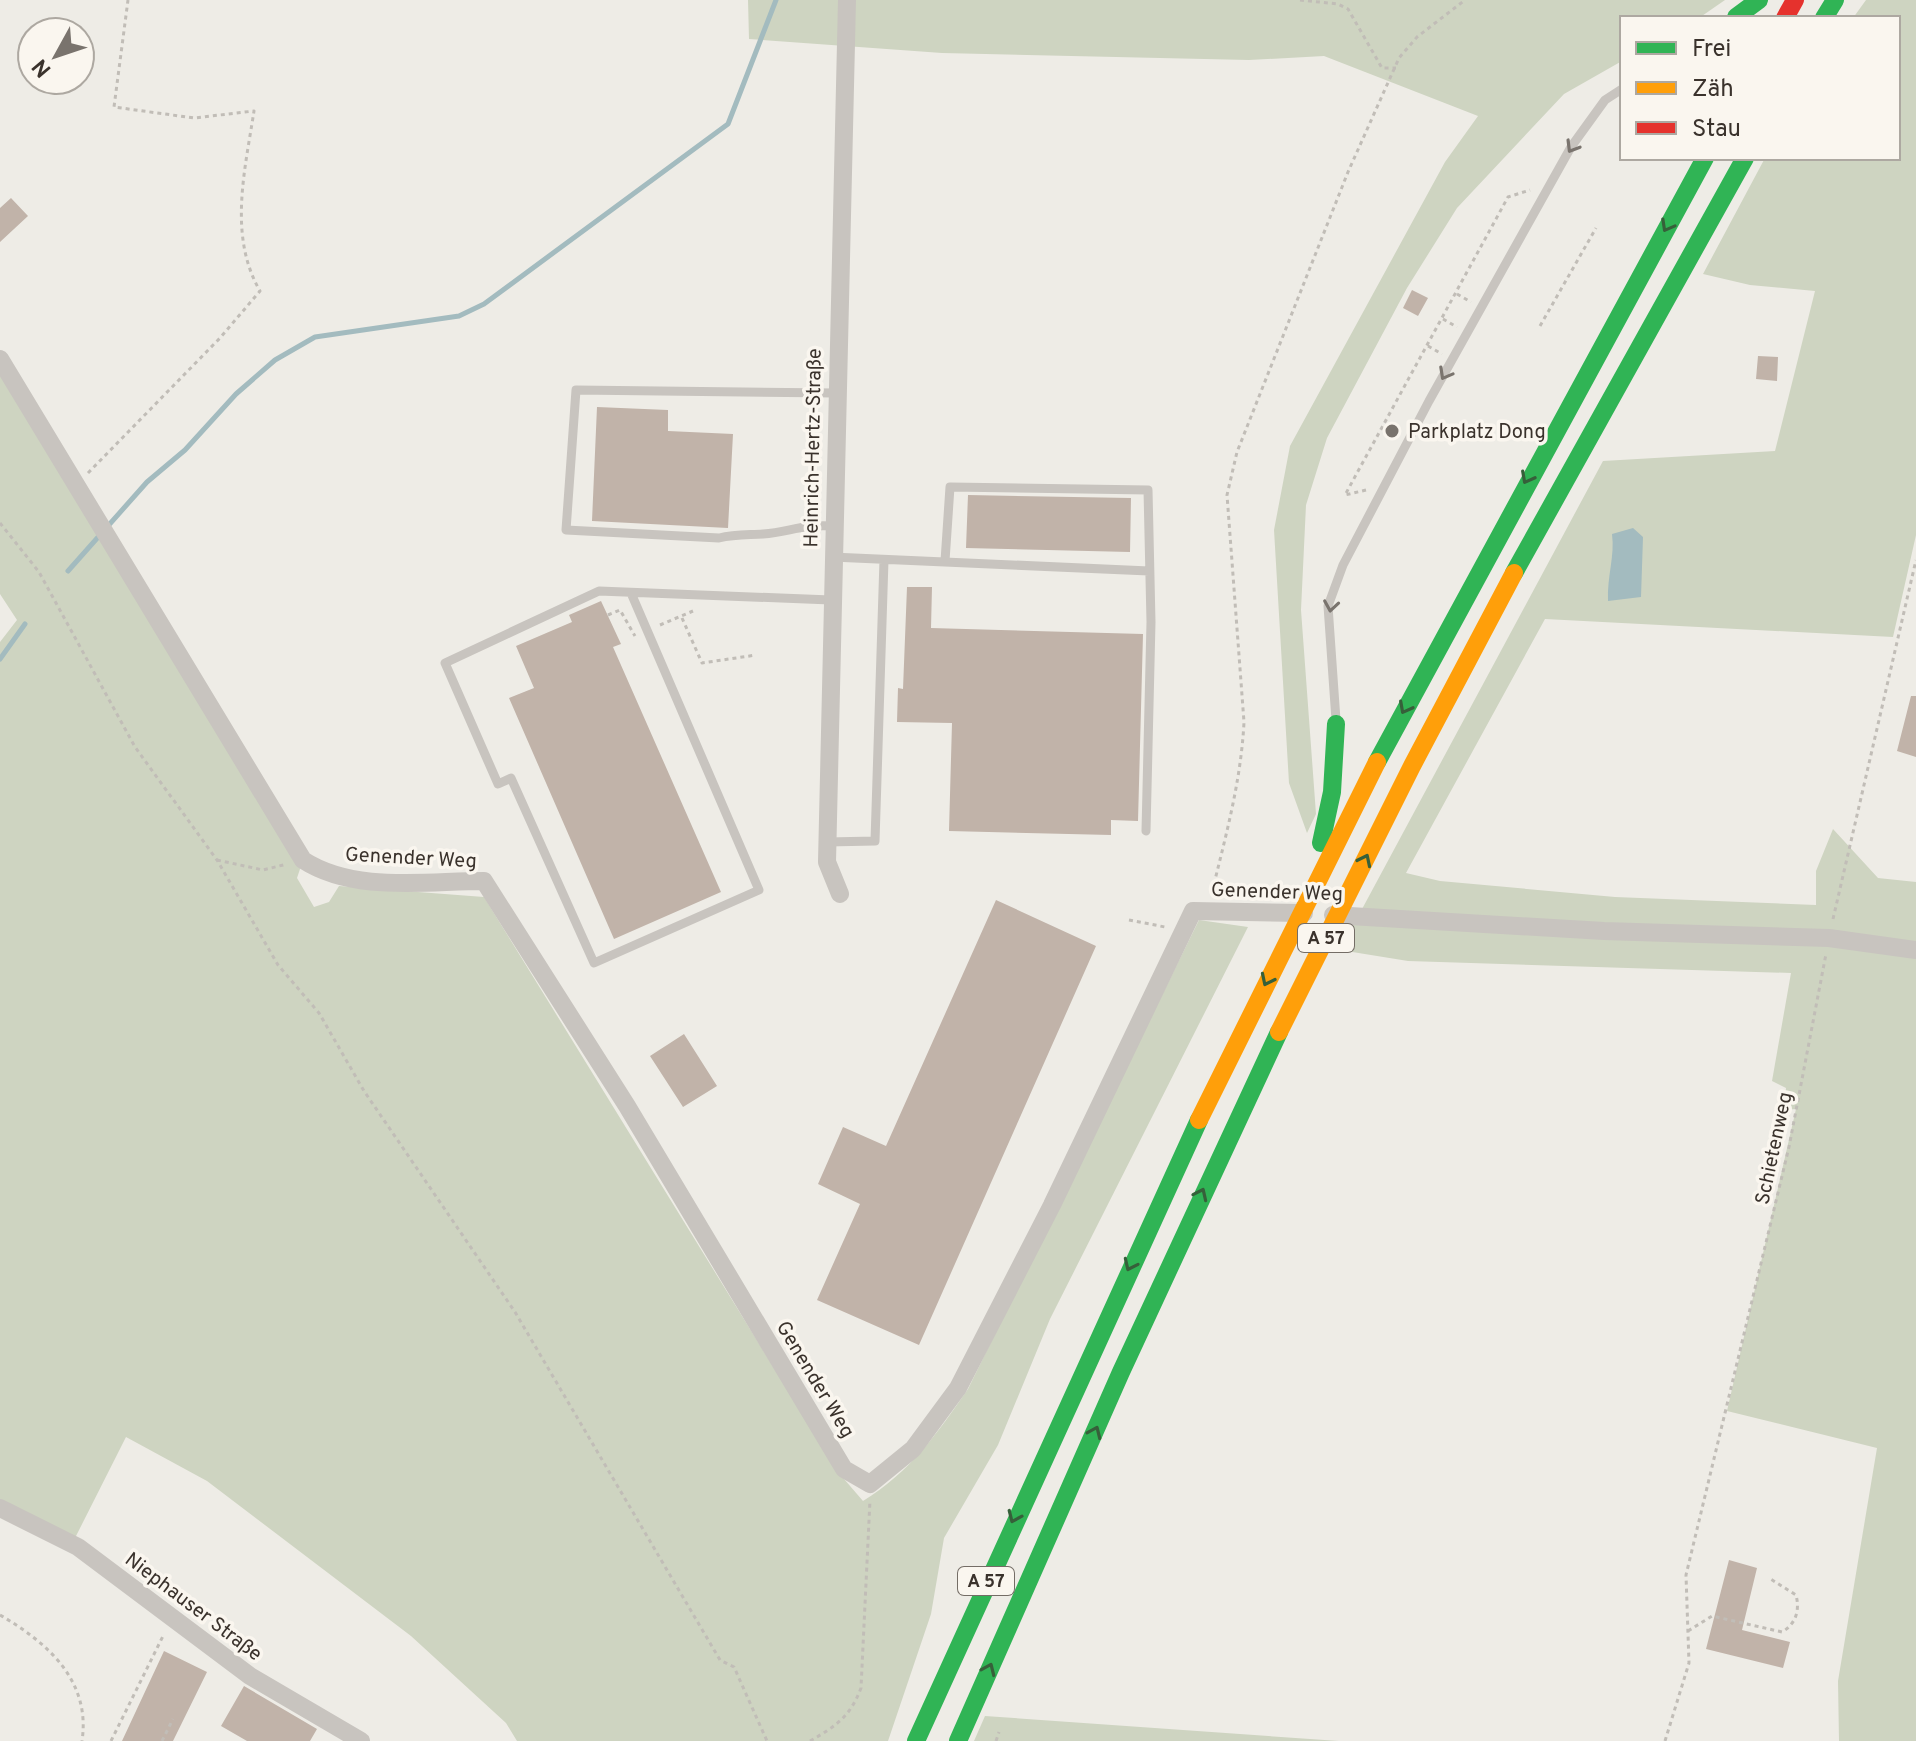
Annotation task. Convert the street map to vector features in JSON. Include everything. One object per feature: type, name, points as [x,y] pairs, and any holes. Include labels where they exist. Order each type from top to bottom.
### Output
[{"type":"highway","points":[[1739,16],[1759,0]]},
{"type":"highway","name":"A 57","points":[[916,1741],[1143,1236],[1302,910],[1544,447],[1704,160]]},
{"type":"highway","name":"A 57","points":[[958,1741],[1199,1197],[1389,812],[1569,467],[1744,160]]},
{"type":"highway","points":[[1302,910],[1332,792],[1336,724]]},
{"type":"street","name":"Heinrich-Hertz-Straße","points":[[840,894],[827,862],[827,842],[835,393],[847,0]]},
{"type":"street","points":[[0,359],[303,860]]},
{"type":"street","name":"Genender Weg","points":[[303,860],[322,873],[354,880],[484,881],[627,1106],[844,1469],[870,1484],[913,1449],[958,1388],[1052,1205],[1193,911],[1261,910],[1604,931],[1829,938],[1916,950]]},
{"type":"street","name":"Niephauser Straße","points":[[0,1508],[78,1547],[250,1676],[361,1741]]},
{"type":"lane","points":[[1336,724],[1328,606],[1343,565],[1545,194],[1589,120],[1605,100],[1620,90]]},
{"type":"lane","points":[[833,526],[804,524],[762,534],[742,532],[719,538],[566,530],[576,390],[835,393]]},
{"type":"lane","points":[[945,561],[950,487],[1148,490],[1146,831]]},
{"type":"lane","points":[[832,557],[1149,571]]},
{"type":"lane","points":[[827,842],[875,841],[884,560]]},
{"type":"lane","points":[[631,593],[759,890],[594,963],[511,778],[498,784],[445,663],[599,591],[831,600]]},
{"type":"path","points":[[77,485],[220,338],[260,291],[248,269],[240,203],[254,111],[194,118],[114,107],[128,0]]},
{"type":"path","points":[[1300,0],[1338,4],[1348,9],[1382,68],[1396,68]]},
{"type":"path","points":[[1208,910],[1236,799],[1242,759],[1244,722],[1227,495],[1237,452],[1348,172],[1399,58],[1417,37],[1465,0]]},
{"type":"path","points":[[1381,494],[1369,489],[1345,495],[1508,197],[1532,190],[1545,194]]},
{"type":"path","points":[[1540,326],[1596,228]]},
{"type":"path","points":[[0,523],[39,572],[135,747],[217,860],[278,965],[319,1013],[364,1091],[515,1312],[720,1660],[734,1667],[767,1741]]},
{"type":"path","name":"Schietenweg","points":[[1665,1741],[1689,1663],[1686,1575],[1789,1147],[1829,938],[1916,560]]},
{"type":"path","points":[[681,616],[702,663],[756,655]]},
{"type":"path","points":[[217,860],[263,870],[303,860]]},
{"type":"path","points":[[1129,920],[1184,930]]},
{"type":"path","points":[[810,1741],[843,1722],[853,1709],[861,1688],[870,1484]]},
{"type":"path","points":[[1688,1631],[1712,1616],[1782,1632],[1791,1627],[1799,1607],[1796,1595],[1769,1578]]},
{"type":"path","points":[[0,1615],[38,1639],[66,1668],[80,1697],[82,1741]]},
{"type":"path","points":[[111,1741],[173,1616]]},
{"type":"path","points":[[162,1741],[173,1719]]},
{"type":"path","points":[[996,1741],[999,1732]]},
{"type":"green space","points":[[748,0],[1725,0],[1702,16],[1620,16],[1620,62],[1564,94],[1457,208],[1407,288],[1327,438],[1306,505],[1301,610],[1316,814],[1307,833],[1289,783],[1274,530],[1290,446],[1445,162],[1478,116],[1324,56],[1249,60],[942,53],[749,39]]},
{"type":"green space","points":[[1866,0],[1916,0],[1916,535],[1893,637],[1545,619],[1406,873],[1440,881],[1615,897],[1816,905],[1816,871],[1833,829],[1878,878],[1916,882],[1916,1741],[1839,1741],[1838,1681],[1877,1448],[1727,1411],[1796,1109],[1784,1110],[1786,1088],[1772,1081],[1791,973],[1408,961],[1340,950],[1603,461],[1775,451],[1815,291],[1750,285],[1703,274],[1764,160],[1900,160],[1900,16],[1854,16]]},
{"type":"green space","points":[[0,359],[303,860],[297,878],[314,907],[329,902],[339,886],[484,897],[838,1472],[863,1501],[909,1465],[934,1437],[968,1389],[1199,920],[1248,927],[1050,1319],[998,1445],[944,1538],[931,1614],[888,1741],[517,1741],[506,1723],[411,1636],[207,1481],[126,1437],[73,1542],[0,1504],[0,642],[17,620],[0,594]]},
{"type":"green space","points":[[985,1716],[1339,1741],[974,1741]]},
{"type":"water","points":[[1633,528],[1643,537],[1641,597],[1608,601],[1612,534]]},
{"type":"building","points":[[11,198],[28,216],[0,242],[0,208]]},
{"type":"building","points":[[1412,290],[1428,298],[1418,316],[1403,308]]},
{"type":"building","points":[[1758,356],[1778,357],[1777,381],[1756,379]]},
{"type":"building","points":[[597,407],[668,410],[668,431],[733,434],[728,528],[592,521]]},
{"type":"building","points":[[968,495],[1131,498],[1130,552],[966,548]]},
{"type":"building","points":[[907,587],[932,587],[931,628],[1143,634],[1138,821],[1111,820],[1111,835],[949,831],[952,723],[897,722],[898,688],[903,689]]},
{"type":"building","points":[[601,601],[621,644],[613,647],[721,892],[614,939],[509,698],[534,688],[516,646],[572,622],[569,615]]},
{"type":"building","points":[[1911,696],[1916,696],[1916,757],[1897,751]]},
{"type":"building","points":[[996,900],[1096,946],[919,1345],[817,1300],[860,1204],[818,1184],[843,1127],[886,1146]]},
{"type":"building","points":[[684,1034],[717,1086],[683,1107],[650,1056]]},
{"type":"building","points":[[1729,1560],[1757,1568],[1742,1630],[1790,1642],[1783,1668],[1706,1649]]},
{"type":"building","points":[[164,1651],[207,1672],[173,1741],[122,1741]]},
{"type":"building","points":[[244,1686],[317,1729],[310,1741],[247,1741],[221,1726]]},
{"type":"waterway","points":[[68,571],[147,482],[185,450],[236,394],[275,360],[315,337],[459,316],[484,304],[728,124],[776,0]]},
{"type":"waterway","points":[[0,659],[25,624]]},
{"type":"traffic: fast","points":[[1737,16],[1759,0]]},
{"type":"traffic: fast","points":[[1825,16],[1835,0]]},
{"type":"traffic: fast","points":[[1377,762],[1704,160]]},
{"type":"traffic: fast","points":[[1514,573],[1744,160]]},
{"type":"traffic: fast","points":[[1321,843],[1332,792],[1336,724]]},
{"type":"traffic: fast","points":[[958,1741],[1121,1372],[1279,1032]]},
{"type":"traffic: fast","points":[[916,1741],[1199,1120]]},
{"type":"traffic: slow","points":[[1279,1032],[1412,766],[1514,573]]},
{"type":"traffic: slow","points":[[1199,1120],[1377,762]]},
{"type":"traffic: jam","points":[[1786,16],[1795,0]]},
{"type":"place","name":"Parkplatz Dong","points":[[1392,431]]}]
